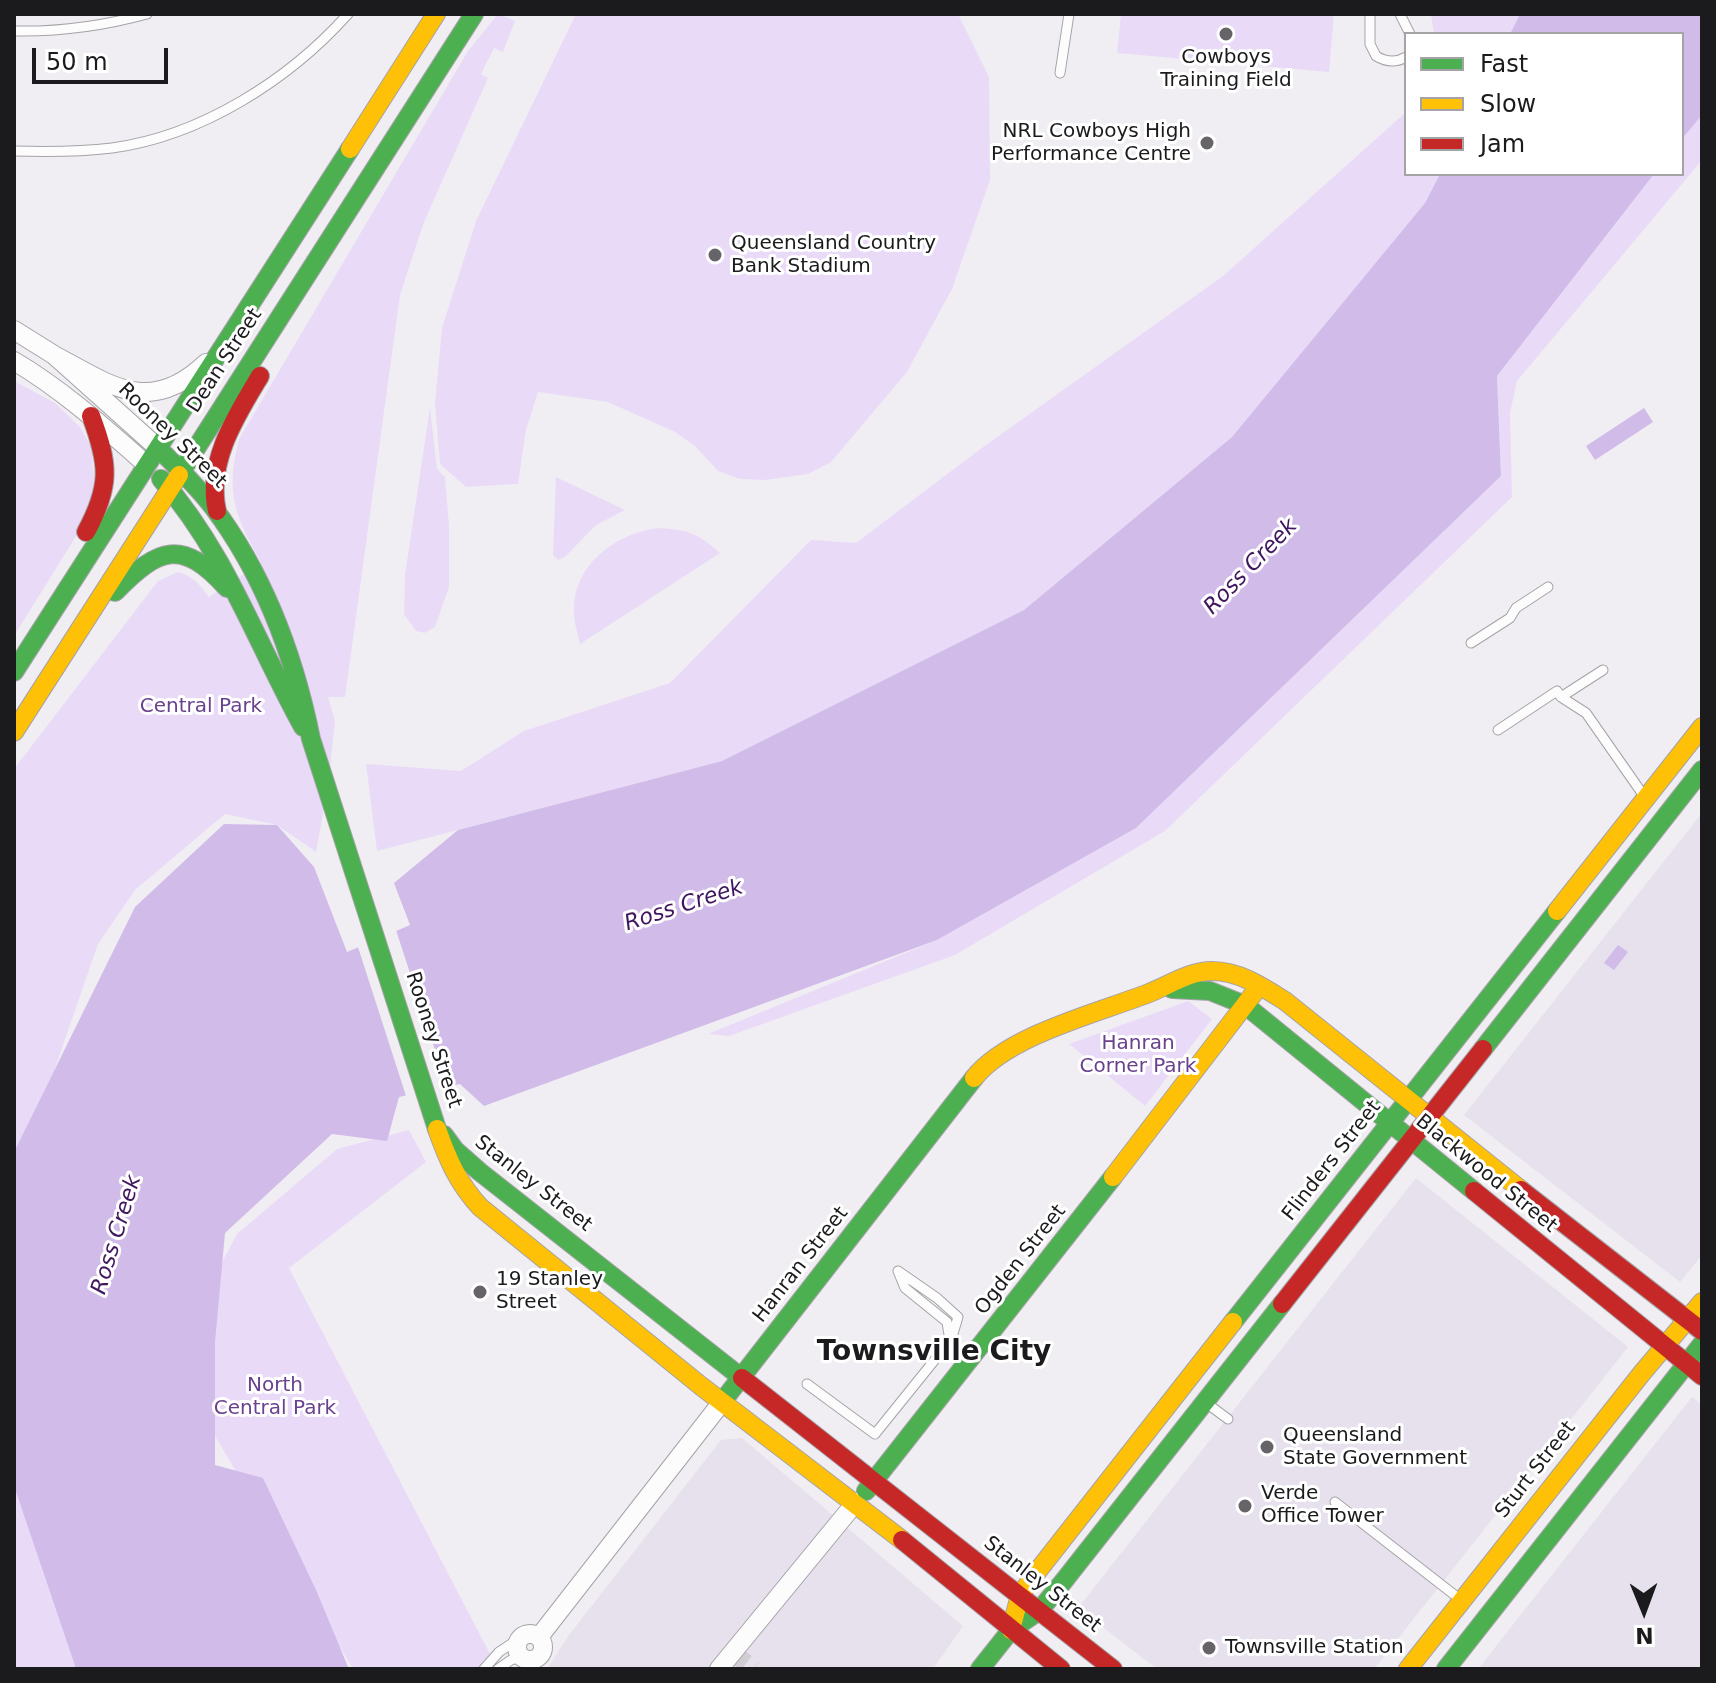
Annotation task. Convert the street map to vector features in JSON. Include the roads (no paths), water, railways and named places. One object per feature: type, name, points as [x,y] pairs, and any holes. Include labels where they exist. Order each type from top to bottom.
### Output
[{"type":"main road","name":"Dean Street","points":[[14,672],[436,14]]},
{"type":"main road","name":"Dean Street","points":[[14,732],[474,14]]},
{"type":"main road","points":[[217,511],[212,488],[219,462],[239,410],[268,364],[299,286]]},
{"type":"main road","points":[[50,615],[77,549],[108,488],[107,466],[91,416]]},
{"type":"main road","name":"Rooney Street","points":[[158,448],[217,511],[248,560],[283,631],[301,687],[311,739],[438,1126]]},
{"type":"main road","name":"Rooney Street","points":[[147,465],[170,488],[214,547],[283,690],[311,739]]},
{"type":"main road","points":[[57,663],[102,606],[134,572],[150,559],[166,553],[187,554],[210,568],[250,618]]},
{"type":"main road","name":"Flinders Street","points":[[1011,1630],[1020,1595],[1702,727]]},
{"type":"main road","name":"Flinders Street","points":[[980,1669],[1011,1630],[1039,1611],[1702,770]]},
{"type":"main road","name":"Hanran Street","points":[[722,1402],[978,1073],[996,1057],[1062,1025],[1154,992],[1188,973],[1236,974],[1260,985]]},
{"type":"main road","name":"Blackwood Street","points":[[1260,985],[1285,1001],[1695,1326]]},
{"type":"main road","name":"Ogden Street","points":[[856,1502],[1193,1076],[1260,985]]},
{"type":"main road","name":"Hanran Street","points":[[1154,992],[1195,987],[1225,994],[1245,1005]]},
{"type":"main road","name":"Blackwood Street","points":[[1245,1005],[1702,1376]]},
{"type":"main road","name":"Stanley Street","points":[[438,1126],[455,1150],[499,1186],[1113,1669]]},
{"type":"main road","name":"Stanley Street","points":[[438,1126],[455,1178],[480,1207],[722,1402],[856,1502],[1061,1669]]},
{"type":"main road","points":[[480,1207],[480,1189],[489,1185],[499,1186]]},
{"type":"main road","name":"Sturt Street","points":[[1408,1669],[1666,1345],[1695,1326],[1702,1302]]},
{"type":"main road","points":[[1446,1669],[1702,1344]]},
{"type":"street","name":"Rooney Street","points":[[14,330],[54,355],[158,448]]},
{"type":"street","points":[[54,355],[120,389],[138,394],[149,393],[195,373],[229,337]]},
{"type":"street","name":"Rooney Street","points":[[14,361],[48,382],[147,465]]},
{"type":"street","name":"Hanran Street","points":[[529,1637],[722,1402]]},
{"type":"street","name":"Ogden Street","points":[[719,1669],[856,1502]]},
{"type":"street","points":[[529,1637],[543,1646],[535,1661]]},
{"type":"lane","points":[[14,31],[56,32],[111,24],[147,14]]},
{"type":"lane","points":[[14,151],[65,152],[114,148],[154,139],[193,125],[232,105],[304,57],[348,14]]},
{"type":"lane","points":[[1060,73],[1069,14]]},
{"type":"lane","points":[[1370,14],[1370,44],[1376,56],[1389,61],[1404,58]]},
{"type":"lane","points":[[1400,14],[1409,32]]},
{"type":"lane","points":[[1471,643],[1510,618],[1516,608],[1548,587]]},
{"type":"lane","points":[[1498,730],[1603,670]]},
{"type":"lane","points":[[1559,694],[1586,713],[1646,798]]},
{"type":"lane","points":[[807,1384],[875,1434],[950,1341],[958,1317],[898,1271],[905,1288],[947,1322],[950,1341]]},
{"type":"lane","points":[[1205,1402],[1228,1419]]},
{"type":"lane","points":[[1335,1502],[1461,1600]]},
{"type":"lane","name":"Hanran Street","points":[[484,1669],[499,1652],[529,1637]]},
{"type":"lane","points":[[499,1669],[511,1660],[535,1661]]},
{"type":"water","points":[[1520,14],[1702,14],[1702,115],[1684,137],[1684,32],[1511,32]]},
{"type":"water","name":"Ross Creek","points":[[1439,176],[1652,176],[1497,376],[1501,476],[1136,828],[937,940],[484,1106],[460,1084],[399,1097],[387,1141],[332,1134],[225,1233],[215,1342],[215,1465],[263,1478],[349,1669],[76,1669],[14,1486],[14,1152],[135,907],[224,824],[277,825],[314,867],[347,952],[410,925],[394,883],[458,830],[722,761],[1024,610],[1232,437],[1425,203]]},
{"type":"water","points":[[1644,408],[1653,422],[1595,460],[1586,446]]},
{"type":"water","points":[[1618,945],[1628,952],[1614,970],[1604,963]]},
{"type":"tunnel","points":[[732,1652],[754,1669]]},
{"type":"place","name":"Cowboys Training Field","points":[[1226,34]]},
{"type":"place","name":"NRL Cowboys High Performance Centre","points":[[1207,143]]},
{"type":"place","name":"Queensland Country Bank Stadium","points":[[715,255]]},
{"type":"place","name":"19 Stanley Street","points":[[480,1292]]},
{"type":"place","name":"Queensland State Government","points":[[1267,1447]]},
{"type":"place","name":"Verde Office Tower","points":[[1245,1506]]},
{"type":"place","name":"Townsville Station","points":[[1209,1648]]},
{"type":"district","name":"Townsville City","points":[[934,1353]]},
{"type":"park label","name":"Central Park","points":[[201,707]]},
{"type":"park label","name":"Hanran Corner Park","points":[[1138,1056]]},
{"type":"park label","name":"North Central Park","points":[[275,1398]]}]
